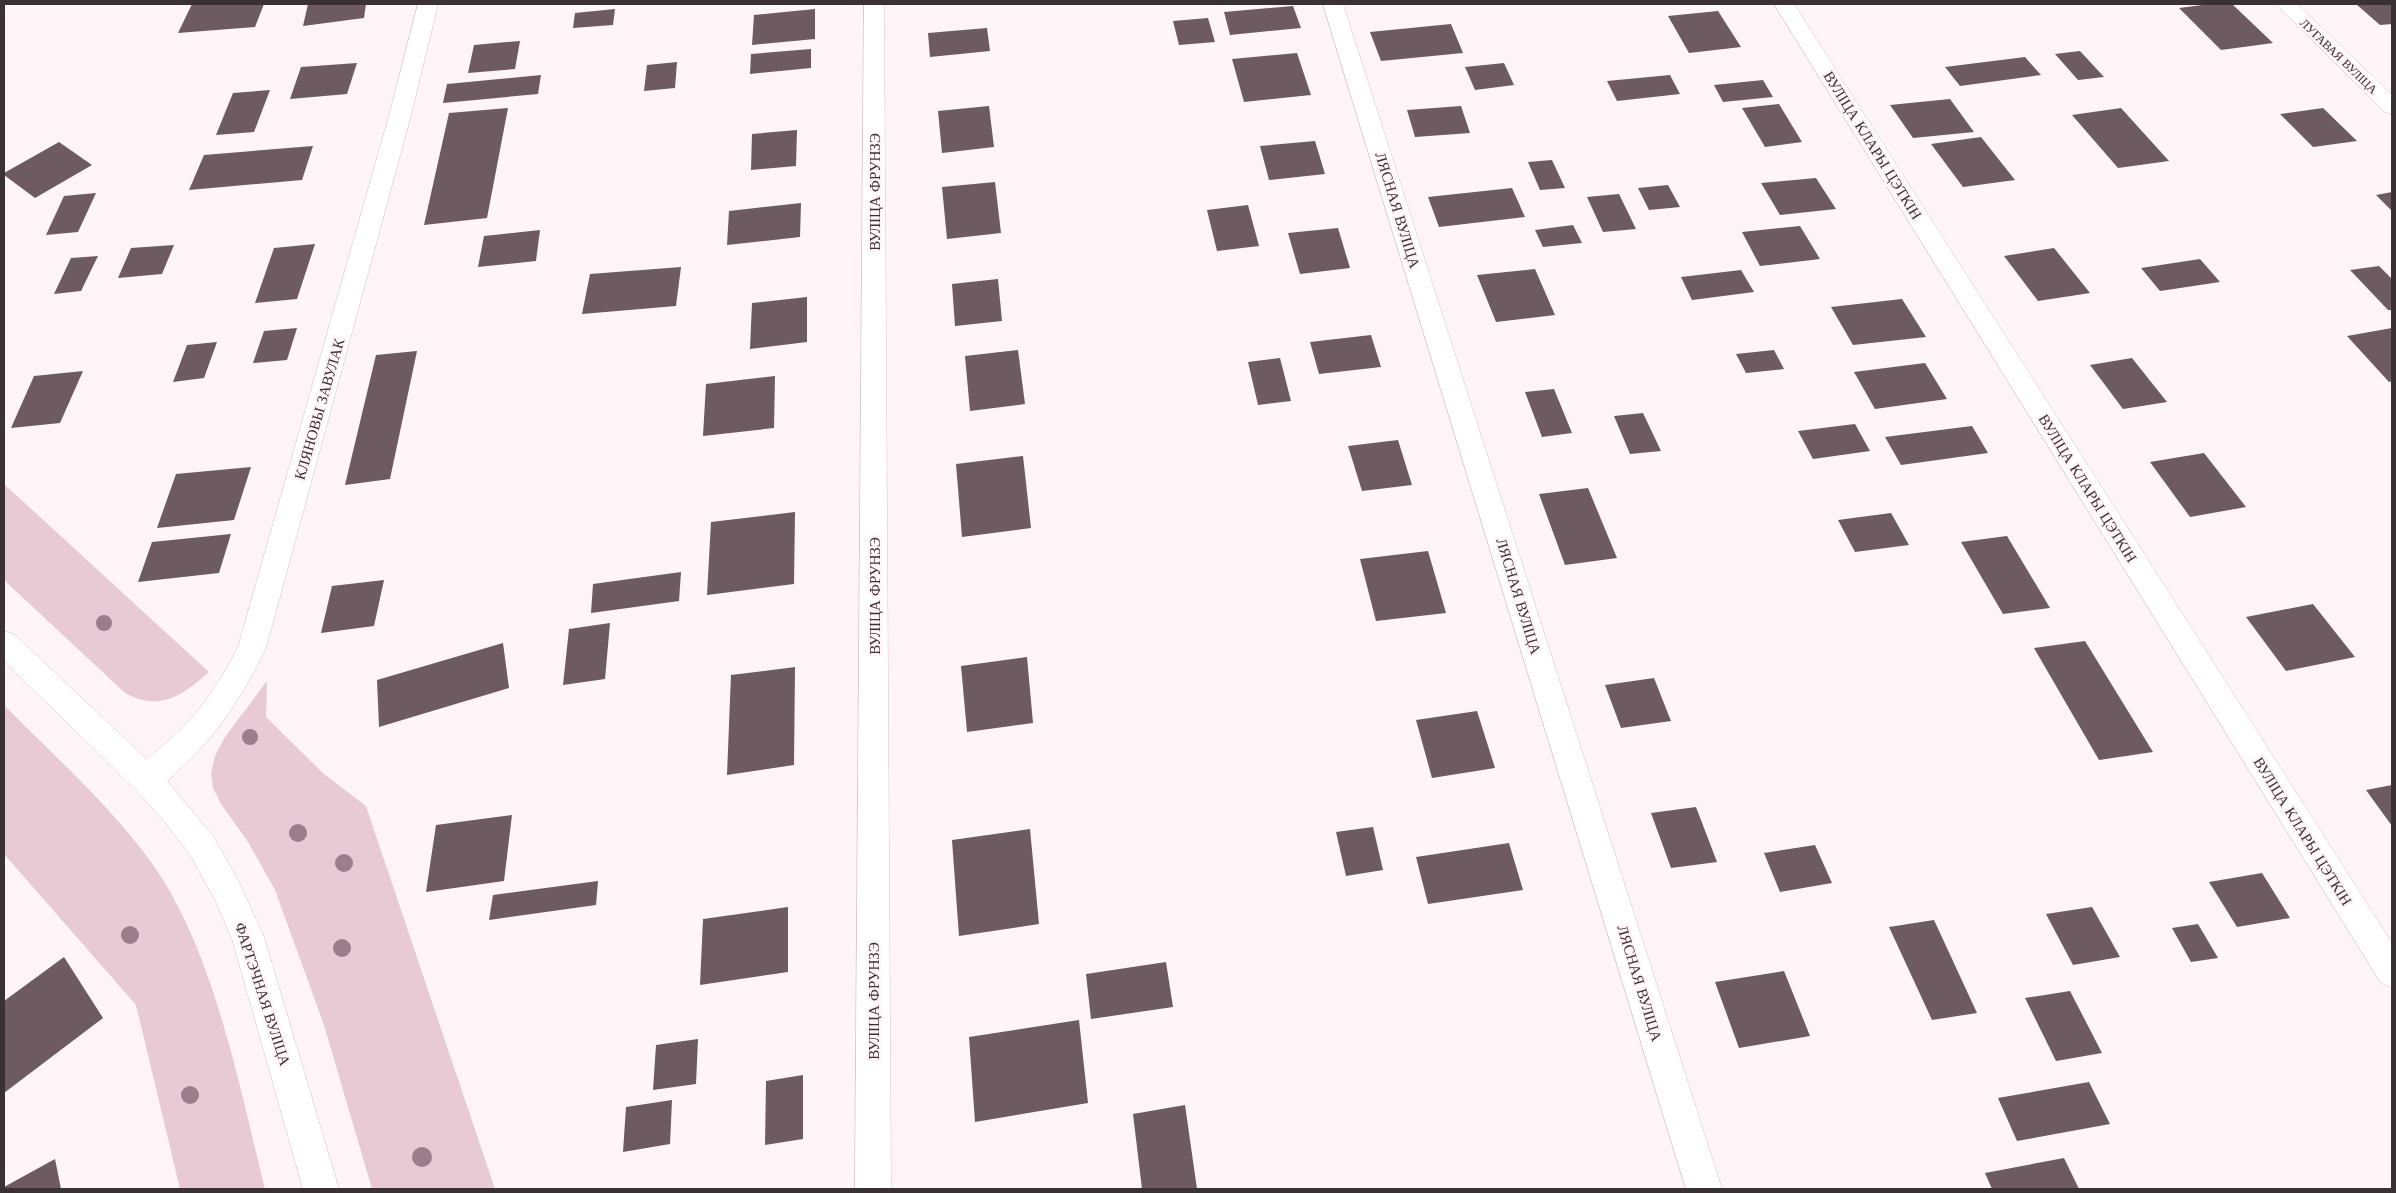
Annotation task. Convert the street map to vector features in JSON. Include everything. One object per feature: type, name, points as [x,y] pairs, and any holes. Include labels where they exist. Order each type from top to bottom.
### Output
[{"type":"street","name":"КЛЯНОВЫ ЗАВУЛАК","points":[[147,780],[180,751],[212,717],[236,682],[252,648],[399,119],[428,4]]},
{"type":"street","name":"ВУЛІЦА ФРУНЗЭ","points":[[873,1189],[874,4]]},
{"type":"street","name":"ЛЯСНАЯ ВУЛІЦА","points":[[1333,4],[1704,1189]]},
{"type":"street","name":"ВУЛІЦА КЛАРЫ ЦЭТКІН","points":[[1784,4],[2392,972]]},
{"type":"street","name":"ЛУГАВАЯ ВУЛІЦА","points":[[2286,4],[2392,107]]},
{"type":"street","name":"ФАРТЭЧНАЯ ВУЛІЦА","points":[[4,643],[147,780],[175,811],[202,846],[227,891],[248,937],[321,1189]]},
{"type":"shaded area","points":[[4,484],[209,672],[189,688],[170,699],[149,701],[137,699],[125,693],[4,580]]},
{"type":"shaded area","points":[[267,681],[266,717],[324,774],[366,806],[495,1189],[372,1189],[324,1025],[275,890],[248,842],[221,804],[213,788],[211,773],[215,756],[225,737]]},
{"type":"shaded area","points":[[4,705],[117,820],[151,862],[173,897],[192,935],[222,1020],[265,1189],[180,1189],[136,1005],[4,854]]},
{"type":"building","points":[[192,4],[264,4],[255,27],[178,33]]},
{"type":"building","points":[[308,4],[366,4],[364,18],[303,26]]},
{"type":"building","points":[[2210,4],[2232,4],[2273,43],[2221,50],[2179,8]]},
{"type":"building","points":[[2356,4],[2392,4],[2392,24],[2380,25]]},
{"type":"building","points":[[1293,6],[1301,28],[1230,35],[1224,12]]},
{"type":"building","points":[[615,9],[613,25],[573,28],[575,13]]},
{"type":"building","points":[[815,9],[815,39],[752,45],[754,15]]},
{"type":"building","points":[[1718,11],[1741,47],[1689,53],[1668,16]]},
{"type":"building","points":[[1208,18],[1215,42],[1179,45],[1173,21]]},
{"type":"building","points":[[1451,24],[1463,53],[1381,61],[1370,32]]},
{"type":"building","points":[[987,28],[990,51],[930,57],[928,33]]},
{"type":"building","points":[[520,41],[515,69],[468,73],[474,45]]},
{"type":"building","points":[[811,49],[811,68],[750,74],[751,54]]},
{"type":"building","points":[[2080,51],[2104,77],[2078,80],[2055,54]]},
{"type":"building","points":[[1297,53],[1311,95],[1244,102],[1232,59]]},
{"type":"building","points":[[2025,57],[2041,75],[1960,86],[1945,67]]},
{"type":"building","points":[[677,62],[675,88],[644,91],[647,65]]},
{"type":"building","points":[[357,63],[347,94],[290,99],[301,67]]},
{"type":"building","points":[[1504,63],[1514,85],[1475,90],[1465,67]]},
{"type":"building","points":[[541,75],[538,94],[443,103],[447,84]]},
{"type":"building","points":[[1670,75],[1680,94],[1617,101],[1607,81]]},
{"type":"building","points":[[1763,80],[1773,97],[1723,102],[1714,85]]},
{"type":"building","points":[[270,90],[254,132],[216,135],[233,93]]},
{"type":"building","points":[[1950,99],[1974,132],[1913,138],[1890,105]]},
{"type":"building","points":[[1779,104],[1802,142],[1765,147],[1742,108]]},
{"type":"building","points":[[989,106],[994,147],[942,153],[938,111]]},
{"type":"building","points":[[1461,106],[1470,133],[1415,137],[1407,110]]},
{"type":"building","points":[[508,108],[487,218],[424,225],[449,113]]},
{"type":"building","points":[[2121,108],[2169,161],[2118,168],[2072,115]]},
{"type":"building","points":[[2323,108],[2357,141],[2313,147],[2280,114]]},
{"type":"building","points":[[797,130],[796,166],[751,170],[752,134]]},
{"type":"building","points":[[1981,137],[2015,180],[1963,187],[1931,144]]},
{"type":"building","points":[[1315,141],[1325,174],[1269,180],[1260,146]]},
{"type":"building","points":[[59,142],[92,165],[35,198],[4,175],[4,173]]},
{"type":"building","points":[[313,146],[302,180],[189,190],[204,155]]},
{"type":"building","points":[[1552,160],[1565,188],[1540,190],[1528,162]]},
{"type":"building","points":[[1816,178],[1836,209],[1780,215],[1761,183]]},
{"type":"building","points":[[995,182],[1001,233],[947,239],[942,187]]},
{"type":"building","points":[[1668,185],[1680,207],[1649,210],[1638,188]]},
{"type":"building","points":[[1512,188],[1525,217],[1439,227],[1428,197]]},
{"type":"building","points":[[2392,192],[2392,211],[2376,195]]},
{"type":"building","points":[[96,193],[78,232],[46,235],[64,196]]},
{"type":"building","points":[[1619,194],[1636,229],[1603,232],[1587,197]]},
{"type":"building","points":[[801,203],[800,237],[727,245],[729,211]]},
{"type":"building","points":[[1248,205],[1259,246],[1217,251],[1207,210]]},
{"type":"building","points":[[1573,225],[1582,243],[1543,247],[1535,230]]},
{"type":"building","points":[[1800,226],[1820,259],[1760,266],[1742,232]]},
{"type":"building","points":[[1338,228],[1350,268],[1300,274],[1288,233]]},
{"type":"building","points":[[540,230],[536,261],[478,267],[484,236]]},
{"type":"building","points":[[315,244],[297,299],[255,303],[274,248]]},
{"type":"building","points":[[174,245],[162,274],[118,278],[131,248]]},
{"type":"building","points":[[2054,248],[2090,293],[2038,301],[2004,256]]},
{"type":"building","points":[[98,256],[81,291],[54,294],[71,258]]},
{"type":"building","points":[[2200,259],[2220,282],[2160,291],[2141,268]]},
{"type":"building","points":[[2379,266],[2392,279],[2392,310],[2388,310],[2350,270]]},
{"type":"building","points":[[681,267],[676,306],[582,314],[590,274]]},
{"type":"building","points":[[1535,269],[1555,315],[1496,322],[1477,275]]},
{"type":"building","points":[[1741,270],[1754,292],[1692,300],[1681,277]]},
{"type":"building","points":[[998,279],[1002,321],[955,326],[952,284]]},
{"type":"building","points":[[807,297],[807,342],[750,349],[752,303]]},
{"type":"building","points":[[1902,299],[1926,337],[1853,345],[1831,307]]},
{"type":"building","points":[[297,328],[287,360],[253,363],[264,331]]},
{"type":"building","points":[[2392,328],[2392,381],[2389,382],[2347,336]]},
{"type":"building","points":[[1371,335],[1381,367],[1319,374],[1310,342]]},
{"type":"building","points":[[217,342],[204,378],[173,382],[187,345]]},
{"type":"building","points":[[1018,350],[1025,404],[970,411],[965,356]]},
{"type":"building","points":[[1774,350],[1784,369],[1746,373],[1736,354]]},
{"type":"building","points":[[417,351],[390,479],[345,485],[376,355]]},
{"type":"building","points":[[1280,358],[1291,401],[1258,405],[1248,362]]},
{"type":"building","points":[[2132,358],[2167,402],[2123,409],[2090,365]]},
{"type":"building","points":[[1925,363],[1947,399],[1875,409],[1854,372]]},
{"type":"building","points":[[83,371],[60,423],[11,428],[34,376]]},
{"type":"building","points":[[775,376],[774,428],[703,436],[706,384]]},
{"type":"building","points":[[1554,389],[1572,433],[1542,437],[1525,392]]},
{"type":"building","points":[[1643,413],[1661,451],[1630,454],[1614,416]]},
{"type":"building","points":[[1855,424],[1870,451],[1813,459],[1798,431]]},
{"type":"building","points":[[1972,426],[1988,453],[1901,465],[1885,437]]},
{"type":"building","points":[[1398,440],[1412,485],[1362,491],[1348,446]]},
{"type":"building","points":[[2204,453],[2246,507],[2190,517],[2150,462]]},
{"type":"building","points":[[1023,456],[1031,528],[962,537],[956,464]]},
{"type":"building","points":[[251,467],[234,520],[157,528],[176,474]]},
{"type":"building","points":[[1588,488],[1617,558],[1565,565],[1539,494]]},
{"type":"building","points":[[795,512],[794,584],[707,595],[711,522]]},
{"type":"building","points":[[1891,513],[1909,545],[1855,552],[1838,520]]},
{"type":"building","points":[[231,534],[219,573],[138,582],[152,542]]},
{"type":"building","points":[[2007,536],[2050,608],[2003,614],[1961,542]]},
{"type":"building","points":[[1428,551],[1446,613],[1376,621],[1360,559]]},
{"type":"building","points":[[681,572],[679,601],[591,613],[593,584]]},
{"type":"building","points":[[384,580],[374,626],[321,633],[332,586]]},
{"type":"building","points":[[2313,604],[2355,657],[2286,671],[2246,617]]},
{"type":"building","points":[[610,623],[605,679],[563,685],[569,629]]},
{"type":"building","points":[[2085,641],[2153,752],[2099,760],[2034,648]]},
{"type":"building","points":[[503,643],[509,688],[379,727],[377,680]]},
{"type":"building","points":[[1027,657],[1033,723],[967,732],[961,666]]},
{"type":"building","points":[[795,667],[794,765],[727,775],[731,675]]},
{"type":"building","points":[[1654,678],[1671,721],[1621,728],[1605,685]]},
{"type":"building","points":[[1477,711],[1495,768],[1432,778],[1416,720]]},
{"type":"building","points":[[2392,785],[2392,826],[2366,790]]},
{"type":"building","points":[[1696,807],[1717,862],[1671,868],[1651,813]]},
{"type":"building","points":[[512,815],[504,881],[426,892],[436,825]]},
{"type":"building","points":[[1373,827],[1383,870],[1346,876],[1336,832]]},
{"type":"building","points":[[1030,829],[1039,924],[959,936],[952,840]]},
{"type":"building","points":[[1509,843],[1523,890],[1428,904],[1416,857]]},
{"type":"building","points":[[1815,845],[1832,883],[1780,892],[1764,853]]},
{"type":"building","points":[[2262,873],[2290,918],[2237,927],[2209,882]]},
{"type":"building","points":[[598,881],[596,905],[489,920],[493,895]]},
{"type":"building","points":[[788,907],[788,972],[700,985],[703,919]]},
{"type":"building","points":[[2092,907],[2120,957],[2073,965],[2046,914]]},
{"type":"building","points":[[1934,920],[1977,1013],[1932,1020],[1889,927]]},
{"type":"building","points":[[2198,924],[2218,958],[2191,962],[2172,928]]},
{"type":"building","points":[[64,957],[103,1018],[4,1093],[4,1001]]},
{"type":"building","points":[[1166,962],[1173,1007],[1091,1019],[1086,974]]},
{"type":"building","points":[[1784,971],[1810,1036],[1739,1048],[1715,982]]},
{"type":"building","points":[[2070,991],[2102,1053],[2056,1061],[2025,998]]},
{"type":"building","points":[[1079,1020],[1088,1103],[975,1122],[969,1037]]},
{"type":"building","points":[[698,1039],[696,1084],[653,1090],[656,1045]]},
{"type":"building","points":[[803,1075],[803,1139],[765,1145],[766,1081]]},
{"type":"building","points":[[2089,1082],[2110,1124],[2017,1141],[1998,1098]]},
{"type":"building","points":[[672,1100],[670,1144],[623,1152],[626,1107]]},
{"type":"building","points":[[1185,1105],[1197,1189],[1142,1189],[1133,1114]]},
{"type":"building","points":[[2064,1158],[2079,1189],[1992,1189],[1985,1173]]},
{"type":"building","points":[[55,1159],[61,1189],[4,1189],[4,1187]]}]
